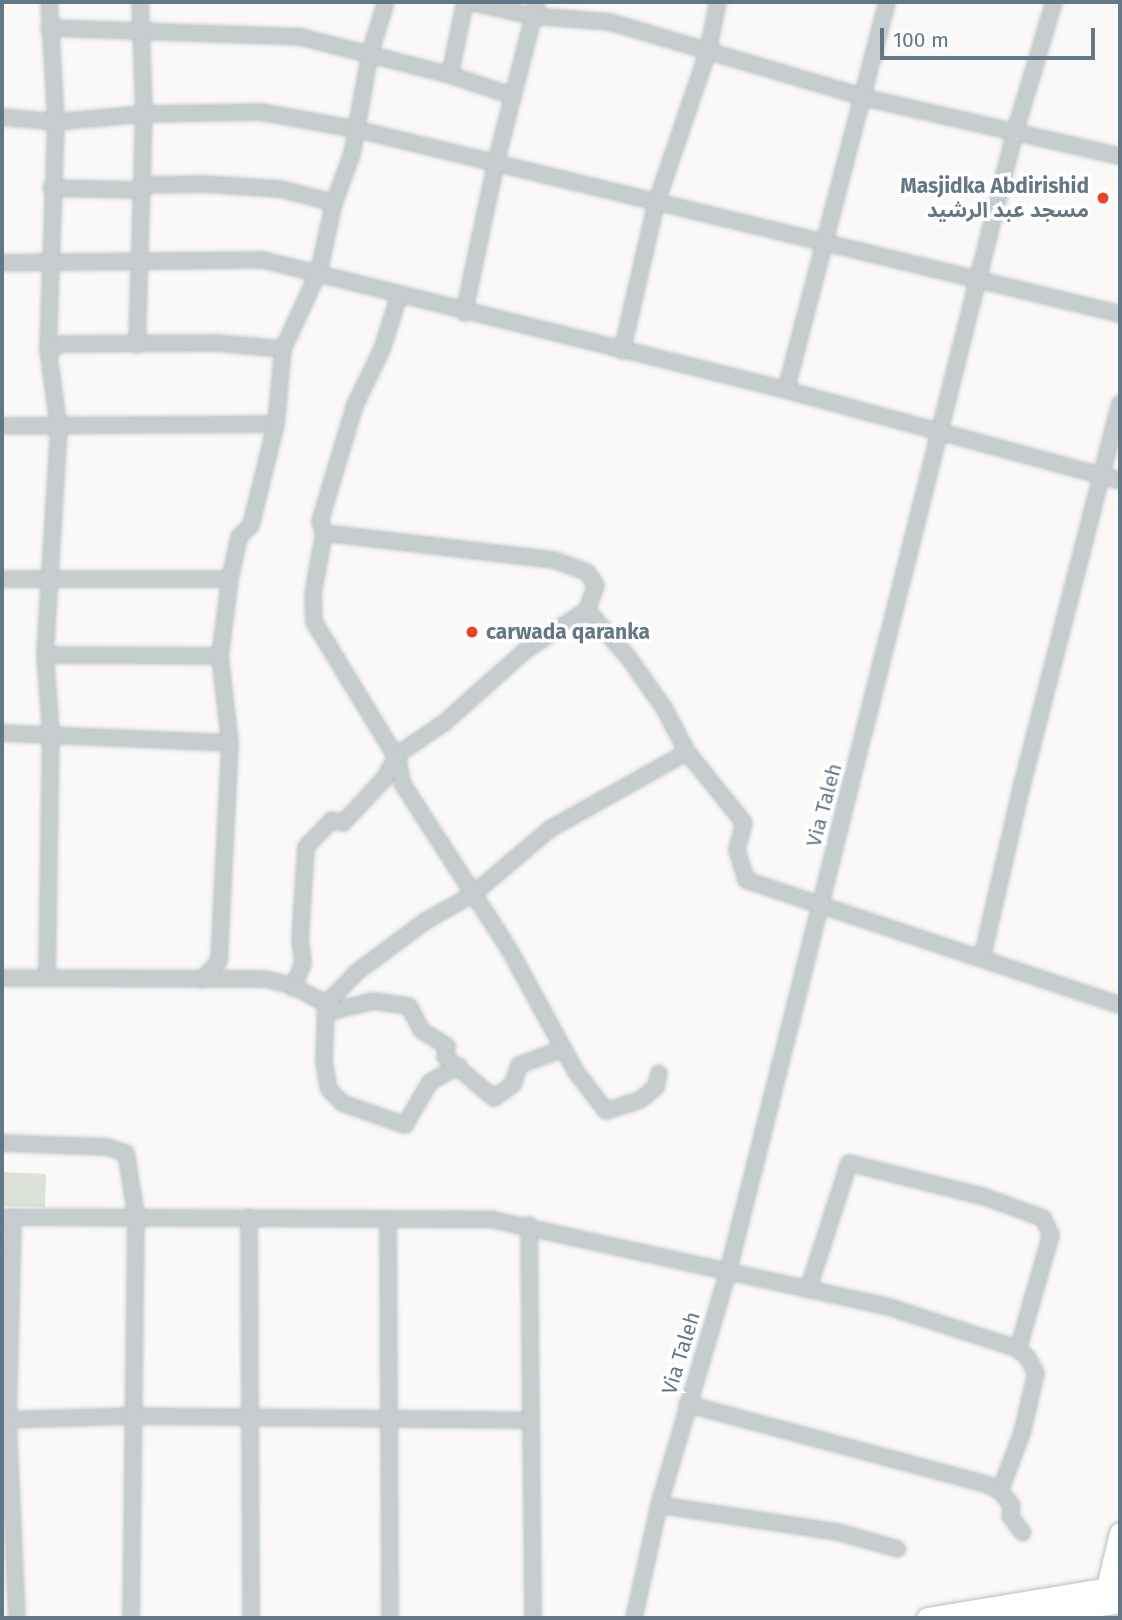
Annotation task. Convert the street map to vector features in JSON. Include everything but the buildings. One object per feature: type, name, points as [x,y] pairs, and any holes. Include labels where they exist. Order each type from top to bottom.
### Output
[{"type":"main road","points":[[927,1618],[1003,1614],[1112,1602],[1120,1533]]},
{"type":"street","points":[[47,976],[51,732],[45,654],[47,580],[59,429],[48,350],[48,265],[55,122],[49,2]]},
{"type":"street","points":[[137,345],[139,190],[144,114],[140,2]]},
{"type":"street","points":[[202,980],[219,961],[230,743],[220,656],[230,579],[239,537],[251,525],[276,424],[283,349],[319,271],[334,203],[352,154],[370,52],[386,2]]},
{"type":"street","points":[[450,75],[467,2],[535,9],[610,22],[866,98],[1120,156]]},
{"type":"street","points":[[622,351],[656,204],[708,51],[718,2]]},
{"type":"street","points":[[786,390],[824,239],[866,98],[887,2]]},
{"type":"street","name":"Via Taleh","points":[[634,1618],[659,1505],[729,1268],[819,905],[982,278],[1016,132],[1054,2]]},
{"type":"street","points":[[464,313],[496,163],[535,9]]},
{"type":"street","points":[[49,28],[140,28],[301,37],[370,52],[513,96]]},
{"type":"street","points":[[2,117],[55,122],[144,114],[261,112],[355,129],[656,204],[824,239],[1120,314]]},
{"type":"street","points":[[51,188],[139,190],[148,185],[204,184],[281,189],[334,203]]},
{"type":"street","points":[[2,263],[138,264],[262,260],[319,271],[464,313],[943,430],[1120,481]]},
{"type":"street","points":[[398,760],[314,622],[313,594],[324,533],[320,522],[355,405],[382,349],[399,296]]},
{"type":"street","points":[[48,350],[62,344],[252,343],[283,349]]},
{"type":"street","points":[[982,958],[1120,402]]},
{"type":"street","points":[[2,426],[59,429],[276,424]]},
{"type":"street","points":[[324,533],[554,560],[587,572],[596,585],[587,610],[516,657],[444,723],[398,754],[398,760],[402,783],[424,810],[453,867],[509,949],[563,1049],[607,1111],[640,1100],[656,1087],[659,1073]]},
{"type":"street","points":[[2,579],[143,576],[230,579]]},
{"type":"street","points":[[587,610],[609,632],[664,708],[687,752],[744,823],[737,850],[746,880],[1120,1005]]},
{"type":"street","points":[[45,654],[220,656]]},
{"type":"street","points":[[2,733],[51,732],[230,743]]},
{"type":"street","points":[[459,1066],[430,1082],[405,1125],[342,1103],[330,1089],[324,1062],[328,1008],[336,990],[396,943],[473,894],[550,829],[687,752]]},
{"type":"street","points":[[293,988],[303,963],[300,940],[306,847],[332,820],[343,823],[398,760]]},
{"type":"street","points":[[2,978],[47,976],[265,979],[293,988],[328,1008],[373,1001],[409,1006],[421,1030],[447,1046],[445,1057],[459,1066],[486,1093],[500,1097],[513,1084],[519,1065],[563,1049]]},
{"type":"street","points":[[2,1143],[107,1147],[126,1153],[136,1215],[131,1416],[135,1545],[131,1618]]},
{"type":"street","points":[[808,1290],[849,1163],[985,1197],[1043,1218],[1051,1235],[1018,1349]]},
{"type":"street","points":[[17,1618],[5,1420],[7,1217],[136,1215],[529,1224],[886,1306],[1018,1349],[1036,1373],[1022,1433],[1000,1492]]},
{"type":"street","points":[[249,1217],[251,1618]]},
{"type":"street","points":[[388,1219],[390,1618]]},
{"type":"street","points":[[529,1224],[533,1306],[529,1420],[533,1618]]},
{"type":"street","points":[[687,1404],[964,1478],[1000,1492],[1012,1506],[1010,1516],[1023,1533]]},
{"type":"street","points":[[5,1420],[131,1416],[388,1421],[529,1420]]},
{"type":"street","points":[[659,1505],[838,1532],[898,1549]]},
{"type":"shaded area","points":[[2,1172],[46,1174],[45,1207],[2,1206]]},
{"type":"place","name":"Masjidka Abdirishid مسجد عبد الرشيد","points":[[1103,198]]},
{"type":"place","name":"carwada qaranka","points":[[472,632]]}]
